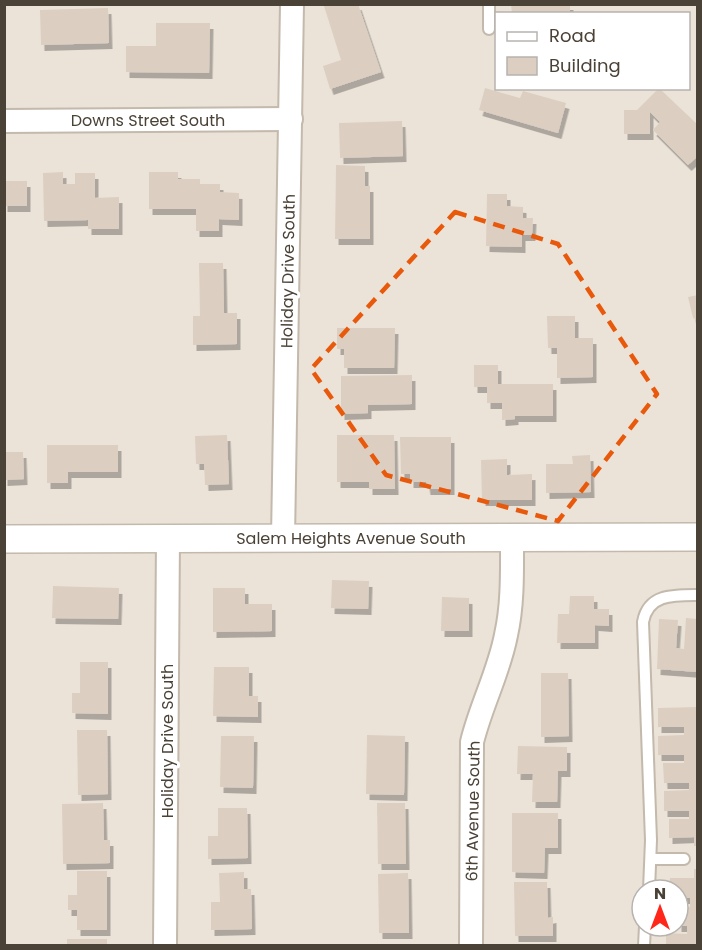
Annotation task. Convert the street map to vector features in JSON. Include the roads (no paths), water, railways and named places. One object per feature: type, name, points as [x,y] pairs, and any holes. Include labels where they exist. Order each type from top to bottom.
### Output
[{"type":"street","name":"Holiday Drive South","points":[[283,538],[292,4]]},
{"type":"street","name":"Downs Street South","points":[[4,120],[291,119]]},
{"type":"street","name":"Holiday Drive South","points":[[165,945],[168,537]]},
{"type":"street","name":"Salem Heights Avenue South","points":[[4,539],[698,537]]},
{"type":"street","name":"6th Avenue South","points":[[471,945],[472,742],[478,717],[507,635],[511,601],[512,538]]},
{"type":"lane","points":[[489,4],[489,29]]},
{"type":"lane","points":[[650,878],[643,622],[650,604],[662,597],[698,595]]},
{"type":"lane","points":[[651,859],[684,858]]}]
